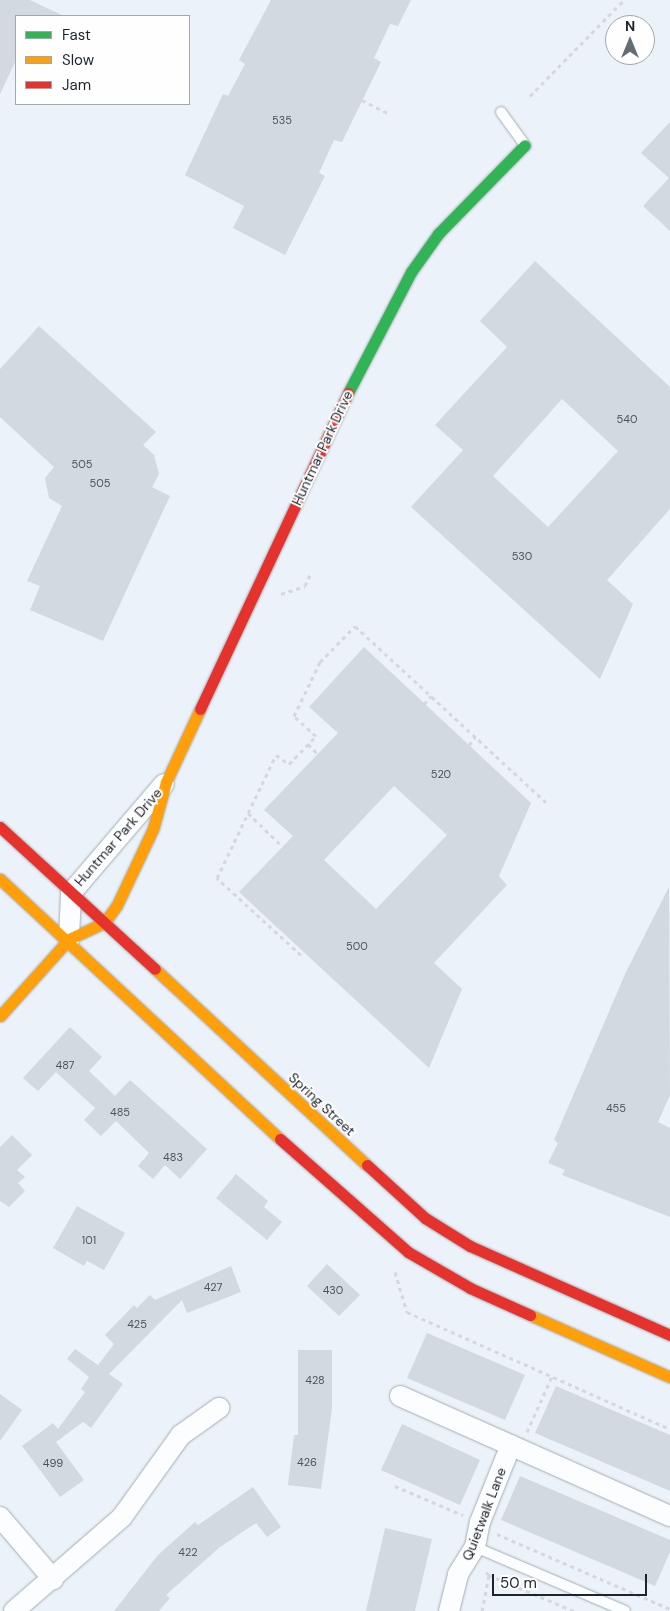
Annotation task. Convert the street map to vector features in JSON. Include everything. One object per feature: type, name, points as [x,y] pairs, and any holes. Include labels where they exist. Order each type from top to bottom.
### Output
[{"type":"main road","name":"Huntmar Park Drive","points":[[104,923],[153,828],[166,782],[367,352],[411,272],[438,234],[525,145]]},
{"type":"main road","name":"Spring Street","points":[[0,827],[425,1218],[470,1246],[670,1335]]},
{"type":"main road","points":[[0,879],[69,939],[352,1206],[408,1252],[470,1288],[670,1377]]},
{"type":"main road","points":[[0,1016],[69,939],[104,923]]},
{"type":"street","name":"Huntmar Park Drive","points":[[69,939],[71,892],[166,782]]},
{"type":"street","points":[[400,1396],[670,1516]]},
{"type":"street","points":[[14,1611],[53,1580],[122,1517],[181,1435],[218,1408]]},
{"type":"street","name":"Quietwalk Lane","points":[[449,1611],[458,1574],[475,1547],[480,1522],[515,1447]]},
{"type":"street","points":[[0,1517],[53,1580]]},
{"type":"lane","points":[[502,112],[525,145]]},
{"type":"lane","points":[[475,1547],[626,1611]]},
{"type":"path","points":[[530,96],[624,0]]},
{"type":"path","points":[[362,100],[390,114]]},
{"type":"path","points":[[276,595],[305,586],[310,575]]},
{"type":"path","points":[[301,955],[218,878],[276,754],[289,764],[316,736],[294,716],[320,662],[355,626],[548,804]]},
{"type":"path","points":[[424,704],[431,696]]},
{"type":"path","points":[[469,745],[475,737]]},
{"type":"path","points":[[308,744],[317,753]]},
{"type":"path","points":[[248,813],[282,846]]},
{"type":"path","points":[[394,1268],[407,1312],[670,1429]]},
{"type":"path","points":[[515,1447],[552,1376]]},
{"type":"path","points":[[395,1486],[469,1517]]},
{"type":"path","points":[[491,1532],[670,1609]]},
{"type":"path","points":[[484,1570],[489,1575],[574,1611]]},
{"type":"path","points":[[482,1611],[489,1575]]},
{"type":"building","points":[[0,0],[30,0],[62,15],[15,15],[15,62],[0,94]]},
{"type":"building","points":[[271,0],[411,0],[398,26],[390,24],[374,58],[381,62],[342,142],[334,140],[319,173],[325,176],[285,255],[233,228],[244,206],[185,175],[223,94],[228,96],[245,64],[239,60]]},
{"type":"building","points":[[670,122],[670,231],[643,206],[669,178],[641,153]]},
{"type":"building","points":[[535,261],[670,387],[670,509],[607,580],[633,604],[600,679],[411,507],[463,450],[435,425],[507,347],[480,321]],"holes":[[[562,399],[618,451],[548,527],[493,476]]]},
{"type":"building","points":[[39,326],[156,432],[143,445],[154,455],[159,474],[152,487],[170,496],[103,641],[30,610],[40,586],[27,581],[62,506],[49,498],[45,478],[54,467],[0,417],[0,369]]},
{"type":"building","points":[[364,647],[531,803],[499,876],[507,885],[434,963],[462,989],[429,1068],[239,892],[293,836],[264,810],[338,733],[309,707]],"holes":[[[394,786],[447,835],[376,909],[324,860]]]},
{"type":"building","points":[[669,887],[670,1095],[658,1122],[670,1128],[670,1217],[562,1175],[565,1170],[548,1163],[558,1143],[554,1140],[626,972]]},
{"type":"building","points":[[70,1027],[102,1057],[89,1071],[115,1096],[130,1080],[207,1149],[180,1179],[165,1165],[153,1179],[138,1166],[149,1153],[116,1121],[101,1136],[84,1120],[95,1108],[56,1072],[38,1091],[23,1078]]},
{"type":"building","points":[[12,1135],[32,1155],[17,1170],[25,1177],[18,1183],[25,1191],[9,1207],[0,1201],[0,1147]]},
{"type":"building","points":[[236,1174],[268,1201],[264,1207],[282,1222],[267,1240],[216,1198]]},
{"type":"building","points":[[77,1206],[125,1233],[104,1270],[87,1261],[84,1266],[53,1248]]},
{"type":"building","points":[[327,1264],[360,1295],[339,1316],[307,1286]]},
{"type":"building","points":[[231,1266],[241,1292],[187,1313],[182,1300],[109,1374],[123,1384],[91,1428],[83,1422],[56,1442],[84,1480],[60,1497],[22,1446],[53,1423],[58,1429],[85,1392],[81,1389],[89,1377],[67,1359],[75,1349],[98,1365],[114,1344],[105,1335],[134,1305],[137,1308],[150,1295],[155,1300]]},
{"type":"building","points":[[427,1333],[525,1375],[505,1420],[407,1378]]},
{"type":"building","points":[[298,1350],[332,1350],[332,1409],[321,1489],[288,1485],[294,1435],[298,1435]]},
{"type":"building","points":[[556,1386],[670,1435],[670,1491],[535,1433]]},
{"type":"building","points":[[0,1394],[22,1410],[0,1441]]},
{"type":"building","points":[[402,1424],[480,1460],[460,1505],[381,1470]]},
{"type":"building","points":[[520,1476],[670,1540],[670,1552],[655,1586],[501,1520]]},
{"type":"building","points":[[253,1487],[281,1527],[267,1537],[256,1523],[220,1547],[166,1595],[170,1598],[159,1611],[114,1611],[158,1555],[195,1522],[198,1525]]},
{"type":"building","points":[[385,1528],[432,1539],[415,1611],[366,1611]]},
{"type":"traffic: fast","points":[[348,393],[411,272],[438,234],[525,145]]},
{"type":"traffic: slow","points":[[0,1016],[69,939],[104,923],[117,905],[153,829],[166,782],[200,709]]},
{"type":"traffic: slow","points":[[0,879],[280,1139]]},
{"type":"traffic: slow","points":[[155,969],[367,1165]]},
{"type":"traffic: slow","points":[[530,1315],[670,1377]]},
{"type":"traffic: jam","points":[[200,709],[348,393]]},
{"type":"traffic: jam","points":[[0,827],[155,969]]},
{"type":"traffic: jam","points":[[280,1139],[408,1252],[470,1288],[530,1315]]},
{"type":"traffic: jam","points":[[367,1165],[425,1218],[470,1246],[670,1335]]}]
